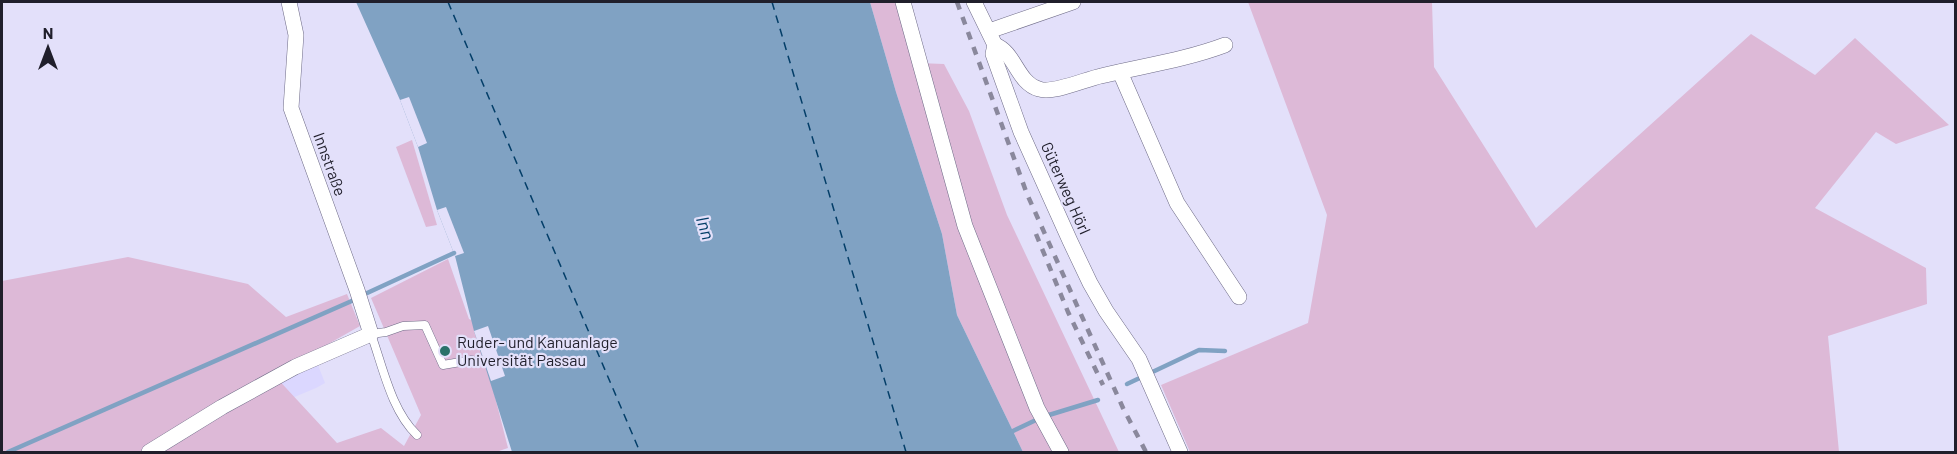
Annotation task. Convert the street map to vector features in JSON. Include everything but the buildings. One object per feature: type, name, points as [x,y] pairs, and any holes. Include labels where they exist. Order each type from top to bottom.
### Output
[{"type":"street","name":"Innstraße","points":[[289,2],[296,35],[291,108],[371,334]]},
{"type":"street","points":[[903,2],[965,226],[1037,408],[1060,453]]},
{"type":"street","name":"Güterweg Hörl","points":[[974,2],[992,38],[993,54],[1021,132],[1070,241],[1106,311],[1139,359],[1150,380],[1180,453]]},
{"type":"street","points":[[1073,2],[992,38],[1003,48],[1023,76],[1040,90],[1050,90],[1210,51],[1226,45]]},
{"type":"street","points":[[1120,72],[1177,203],[1239,297]]},
{"type":"street","points":[[149,453],[222,407],[295,367],[371,334]]},
{"type":"lane","points":[[417,435],[406,424],[395,401],[371,334],[403,326],[425,325],[443,365],[472,360]]},
{"type":"shaded area","points":[[870,2],[900,2],[918,63],[944,64],[969,111],[1007,215],[1119,452],[1023,452],[957,315],[942,234],[896,92]]},
{"type":"shaded area","points":[[1248,2],[1432,2],[1434,67],[1536,228],[1751,34],[1815,75],[1855,38],[1949,125],[1896,144],[1876,132],[1815,208],[1926,268],[1927,304],[1828,336],[1839,452],[1190,452],[1161,385],[1308,323],[1327,215]]},
{"type":"shaded area","points":[[412,140],[437,225],[426,227],[396,147]]},
{"type":"shaded area","points":[[128,257],[248,284],[286,317],[347,294],[360,326],[274,375],[337,443],[381,428],[404,446],[421,415],[371,298],[448,259],[469,319],[488,326],[491,381],[508,448],[496,452],[2,452],[2,281]]},
{"type":"shaded area","points":[[318,365],[325,383],[316,388],[247,417],[237,402]]},
{"type":"water","name":"Inn","points":[[356,2],[870,2],[896,92],[942,234],[957,315],[1023,452],[512,452],[474,331],[455,256],[437,210],[418,147],[400,100]]},
{"type":"pier","points":[[409,97],[427,143],[418,147],[400,100]]},
{"type":"pier","points":[[446,207],[464,253],[455,256],[437,210]]},
{"type":"pier","points":[[488,326],[505,376],[491,381],[474,331]]},
{"type":"waterway","points":[[365,294],[454,253]]},
{"type":"waterway","points":[[8,452],[354,300]]},
{"type":"waterway","points":[[1127,384],[1199,350],[1225,351]]},
{"type":"waterway","points":[[1049,415],[1098,400]]},
{"type":"waterway","points":[[1013,431],[1036,420]]},
{"type":"ferry route","points":[[448,2],[640,452]]},
{"type":"ferry route","points":[[772,2],[906,452]]},
{"type":"railway","points":[[957,2],[1027,194],[1123,408],[1146,452]]},
{"type":"railway","points":[[1036,234],[1068,312],[1103,385]]},
{"type":"place","name":"Ruder- und Kanuanlage Universität Passau","points":[[445,351]]}]
